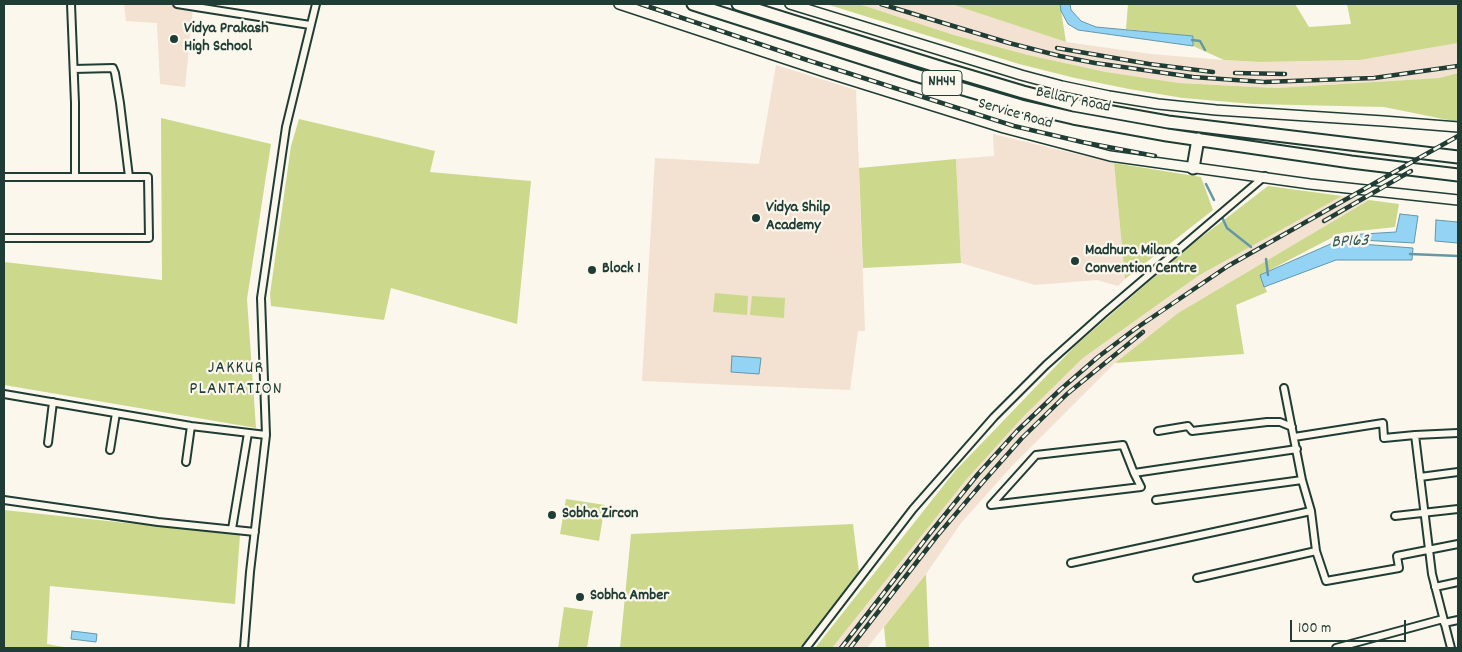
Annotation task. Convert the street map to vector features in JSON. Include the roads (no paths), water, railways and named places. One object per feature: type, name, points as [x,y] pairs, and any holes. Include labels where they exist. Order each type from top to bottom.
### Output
[{"type":"highway","name":"Bellary Road","points":[[694,4],[915,75],[1021,106],[1121,128],[1351,162],[1458,174]]},
{"type":"highway","name":"Bellary Road","points":[[738,4],[1023,92],[1073,104],[1168,122],[1458,157]]},
{"type":"highway","points":[[1192,168],[1197,139]]},
{"type":"main road","name":"Service Road","points":[[619,4],[828,73],[1021,132],[1110,156],[1356,189],[1458,200]]},
{"type":"main road","points":[[790,4],[1021,75],[1109,96],[1158,104],[1216,110],[1458,127]]},
{"type":"street","points":[[71,4],[75,103],[75,176]]},
{"type":"street","points":[[177,4],[310,25]]},
{"type":"street","points":[[244,648],[266,435],[261,298],[286,127],[316,4]]},
{"type":"street","points":[[74,69],[113,68],[129,176]]},
{"type":"street","points":[[806,648],[913,509],[994,417],[1046,365],[1103,314],[1265,176]]},
{"type":"street","points":[[4,177],[148,177],[149,238],[4,238]]},
{"type":"street","points":[[1284,388],[1302,480],[1312,511],[1316,551],[1326,581],[1399,568],[1397,556],[1458,544]]},
{"type":"street","points":[[4,394],[191,426],[266,435]]},
{"type":"street","points":[[48,443],[53,402]]},
{"type":"street","points":[[110,450],[116,413]]},
{"type":"street","points":[[1158,431],[1188,426],[1192,431],[1267,422],[1280,422],[1292,428]]},
{"type":"street","points":[[1294,437],[1383,423],[1384,438],[1458,433]]},
{"type":"street","points":[[186,462],[191,426]]},
{"type":"street","points":[[232,530],[248,433]]},
{"type":"street","points":[[1415,435],[1435,587],[1451,648]]},
{"type":"street","points":[[1123,445],[1134,473],[1141,487],[991,505],[1036,455],[1123,445]]},
{"type":"street","points":[[1134,473],[1296,449]]},
{"type":"street","points":[[1420,477],[1458,472]]},
{"type":"street","points":[[1156,500],[1302,480]]},
{"type":"street","points":[[4,500],[158,522],[255,532]]},
{"type":"street","points":[[1395,516],[1458,509]]},
{"type":"street","points":[[1071,563],[1312,511]]},
{"type":"street","points":[[1197,578],[1316,551]]},
{"type":"street","points":[[1435,587],[1458,582]]},
{"type":"street","points":[[1336,648],[1357,646],[1444,621],[1458,620]]},
{"type":"water","points":[[1060,4],[1070,4],[1071,10],[1081,21],[1096,27],[1193,36],[1193,46],[1078,30],[1068,24],[1061,11]]},
{"type":"water","points":[[1400,214],[1418,216],[1414,243],[1343,239],[1347,235],[1396,232]]},
{"type":"water","points":[[1436,220],[1458,222],[1458,243],[1435,241]]},
{"type":"water","points":[[1335,242],[1413,248],[1412,260],[1336,260],[1264,287],[1260,275]]},
{"type":"water","points":[[732,356],[761,358],[759,374],[731,372]]},
{"type":"water","points":[[72,631],[97,634],[96,642],[71,639]]},
{"type":"waterway","points":[[1192,40],[1200,41],[1205,50]]},
{"type":"waterway","points":[[1206,184],[1214,200]]},
{"type":"waterway","points":[[1221,215],[1227,228],[1251,247]]},
{"type":"waterway","name":"BP163","points":[[1410,254],[1458,256]]},
{"type":"waterway","name":"BP163","points":[[1266,259],[1268,275]]},
{"type":"railway","points":[[641,4],[807,60],[1014,126],[1155,156]]},
{"type":"railway","points":[[881,4],[1009,43],[1060,56],[1193,77],[1264,82],[1374,78],[1458,66]]},
{"type":"railway","points":[[1057,48],[1149,64],[1213,72]]},
{"type":"railway","points":[[1235,73],[1285,74]]},
{"type":"railway","points":[[841,648],[978,474],[1017,431],[1098,357],[1135,329],[1228,266],[1458,136]]},
{"type":"railway","points":[[1324,221],[1411,171]]},
{"type":"railway","points":[[850,648],[937,536],[1022,438],[1067,394],[1143,332]]},
{"type":"place","name":"Vidya Prakash High School","points":[[174,39]]},
{"type":"place","name":"Vidya Shilp Academy","points":[[756,218]]},
{"type":"place","name":"Madhura Milana Convention Centre","points":[[1075,261]]},
{"type":"place","name":"Block 1","points":[[592,270]]},
{"type":"place","name":"Sobha Zircon","points":[[552,515]]},
{"type":"place","name":"Sobha Amber","points":[[580,597]]},
{"type":"district","name":"JAKKUR PLANTATION","points":[[236,380]]}]
